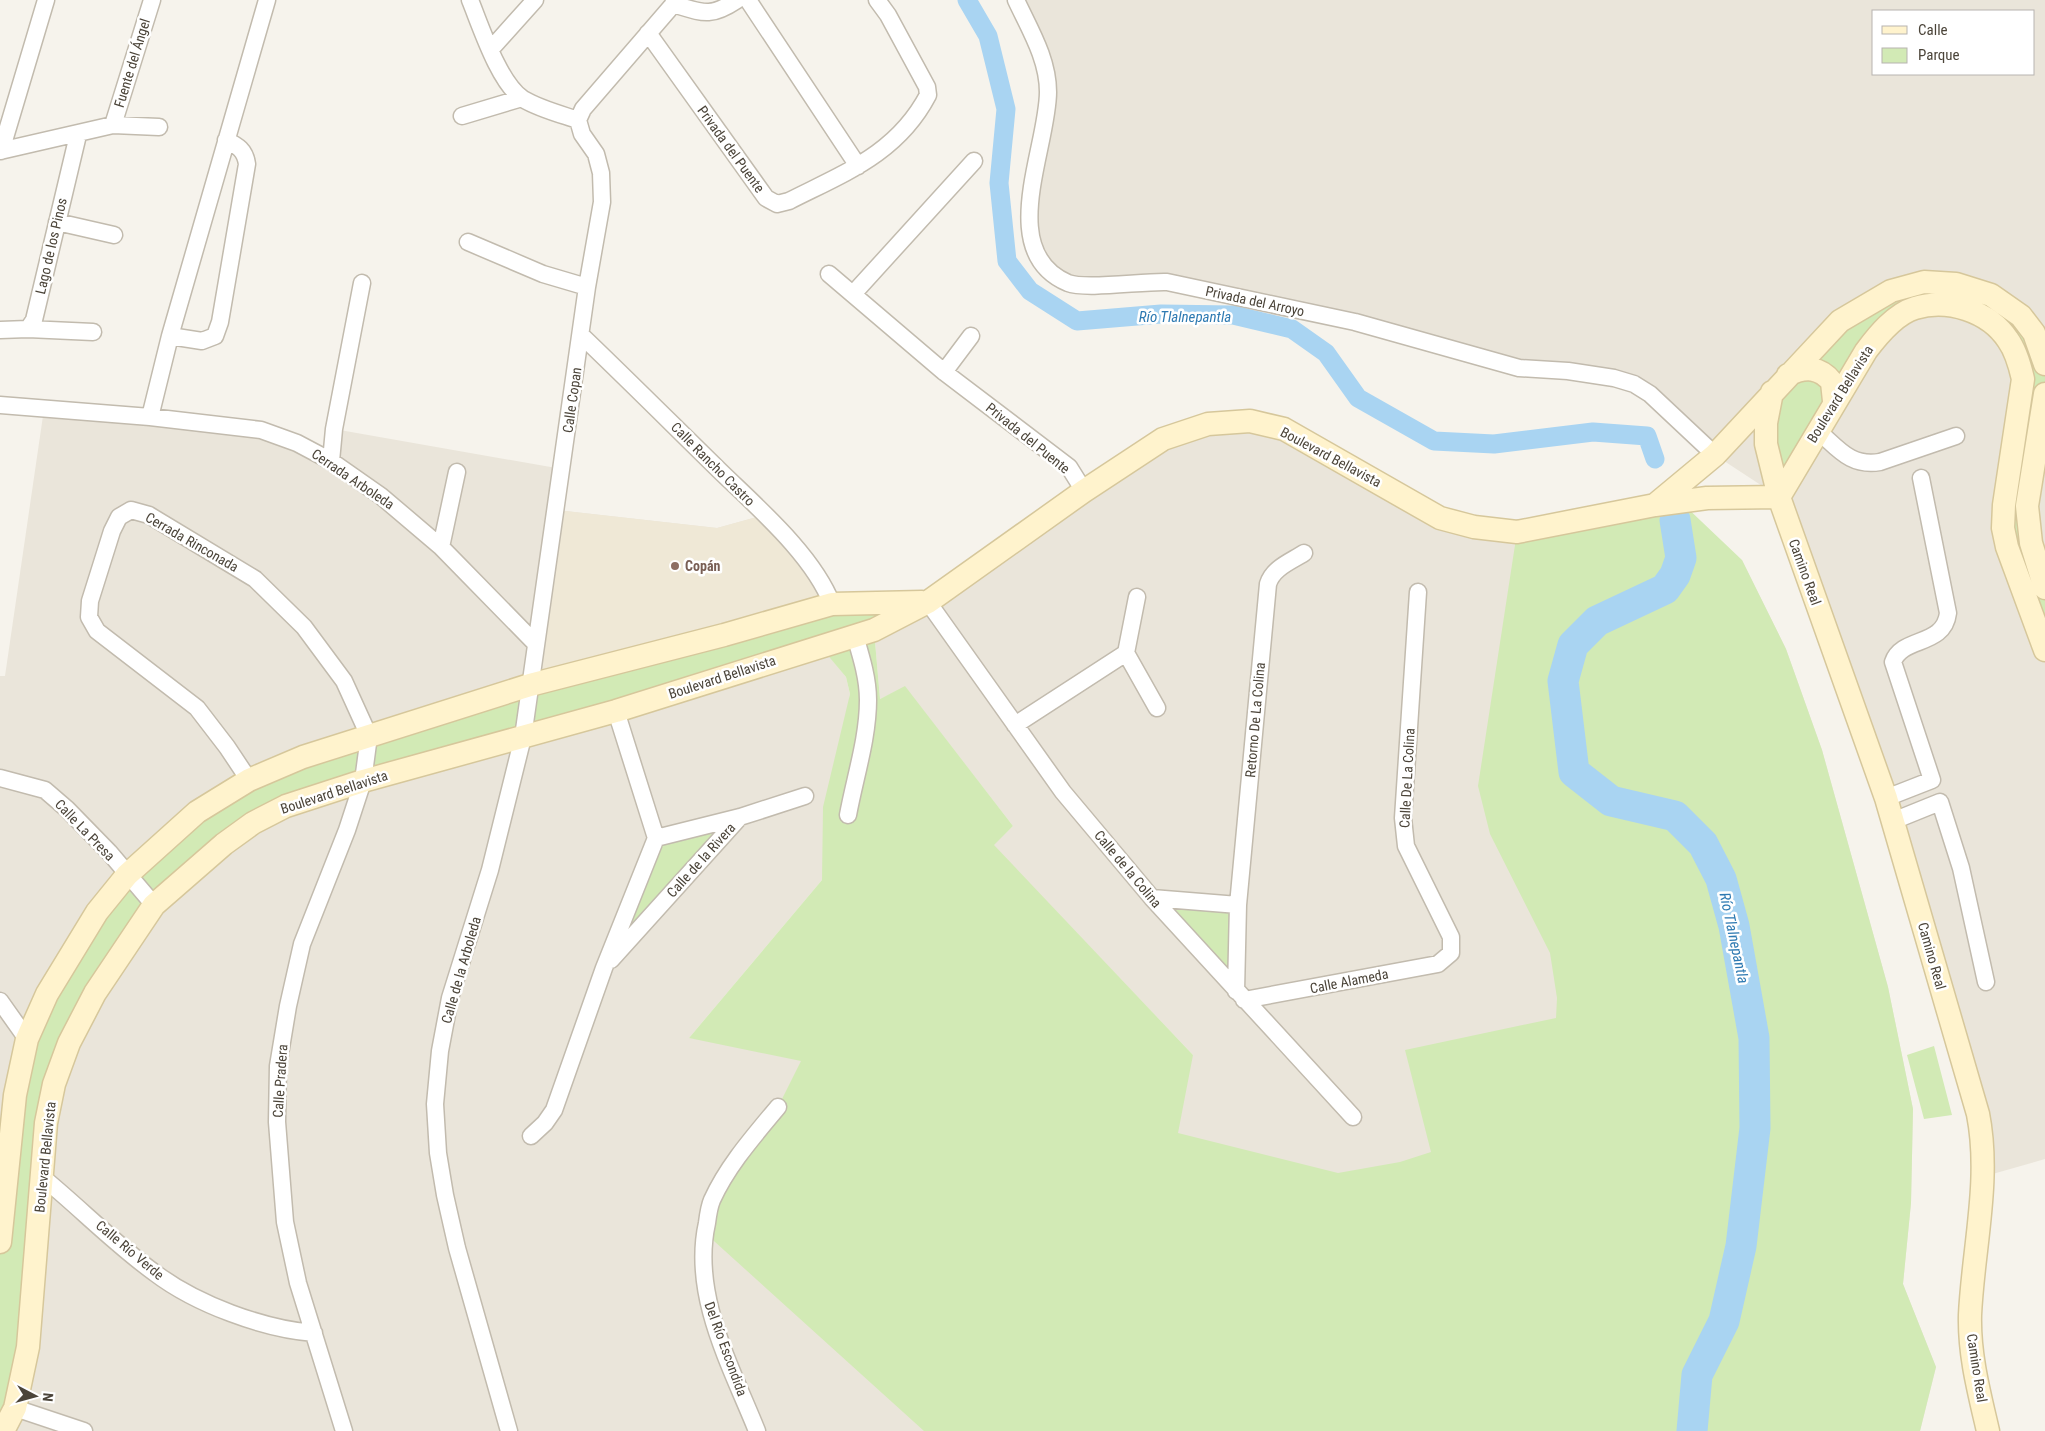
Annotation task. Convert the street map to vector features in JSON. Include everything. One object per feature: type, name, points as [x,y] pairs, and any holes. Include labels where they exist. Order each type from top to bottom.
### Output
[{"type":"main road","name":"Boulevard Bellavista","points":[[1660,502],[1715,455],[1788,374],[1840,321],[1891,291],[1924,282],[1956,284],[1991,295],[2008,305],[2021,316],[2034,333],[2045,364]]},
{"type":"main road","name":"Boulevard Bellavista","points":[[3,1431],[16,1408],[28,1346],[46,1123],[54,1084],[69,1043],[94,993],[154,905],[224,844],[253,823],[286,806],[363,781],[616,711],[874,630],[928,602],[1084,491],[1163,440],[1208,424],[1250,421],[1284,429],[1440,518],[1474,526],[1517,532],[1660,502],[1707,498],[1779,497],[1834,400],[1879,334],[1913,308],[1950,305],[1967,310],[1994,323],[2008,340],[2018,361],[2023,379],[2004,505],[2003,528],[2007,546],[2045,650]]},
{"type":"main road","points":[[1788,374],[1805,368],[1819,370],[1832,382],[1834,400]]},
{"type":"main road","name":"Camino Real","points":[[1772,392],[1766,422],[1766,444],[1779,497],[1886,798],[1982,1134],[1984,1156],[1972,1288],[1970,1343],[1988,1431]]},
{"type":"main road","points":[[2045,394],[2027,506],[2031,543],[2045,588]]},
{"type":"main road","points":[[0,1242],[15,1095],[27,1039],[47,994],[97,912],[127,875],[197,812],[249,780],[304,757],[530,685],[724,635],[832,604],[928,602]]},
{"type":"street","points":[[46,0],[0,151],[78,135],[113,125],[159,127]]},
{"type":"street","name":"Fuente del Ángel","points":[[113,125],[152,0]]},
{"type":"street","points":[[150,417],[170,336],[268,0]]},
{"type":"street","points":[[470,0],[491,49],[510,85],[522,98],[549,111],[578,120],[583,109],[675,2],[708,12],[720,11],[737,0]]},
{"type":"street","points":[[748,0],[858,166]]},
{"type":"street","name":"Privada del Puente","points":[[648,33],[766,198],[777,204],[789,201],[858,166],[886,149],[903,130],[928,96],[927,87],[888,15],[876,0]]},
{"type":"street","name":"Privada del Arroyo","points":[[1016,0],[1044,60],[1048,93],[1029,218],[1036,250],[1048,272],[1070,284],[1100,285],[1146,281],[1167,282],[1355,322],[1520,368],[1568,371],[1614,378],[1634,384],[1650,394],[1715,455]]},
{"type":"street","points":[[491,49],[524,4]]},
{"type":"street","points":[[462,116],[522,98]]},
{"type":"street","name":"Calle Copan","points":[[530,685],[587,287],[602,202],[601,173],[596,154],[582,134],[578,120]]},
{"type":"street","name":"Lago de los Pinos","points":[[28,329],[34,320],[78,135]]},
{"type":"street","points":[[170,336],[202,341],[215,336],[220,322],[247,164],[245,154],[239,147],[226,140]]},
{"type":"street","points":[[853,294],[974,161]]},
{"type":"street","points":[[57,222],[114,235]]},
{"type":"street","points":[[468,242],[543,274],[587,287]]},
{"type":"street","name":"Privada del Puente","points":[[829,274],[944,372],[1069,467],[1084,491]]},
{"type":"street","points":[[330,461],[334,429],[362,283]]},
{"type":"street","points":[[0,330],[28,329],[93,332]]},
{"type":"street","name":"Calle Rancho Castro","points":[[581,334],[764,515],[813,568],[825,585],[832,604]]},
{"type":"street","points":[[944,372],[971,336]]},
{"type":"street","name":"Cerrada Arboleda","points":[[0,405],[150,417],[261,430],[297,443],[330,461],[381,496],[441,547],[536,644]]},
{"type":"street","points":[[1817,430],[1845,455],[1857,463],[1867,464],[1880,462],[1956,436]]},
{"type":"street","points":[[441,547],[457,472]]},
{"type":"street","points":[[1921,478],[1948,613],[1947,622],[1942,630],[1899,652],[1893,662],[1961,868],[1986,982]]},
{"type":"street","name":"Cerrada Rinconada","points":[[249,780],[197,708],[97,631],[89,617],[90,601],[112,530],[119,517],[131,510],[149,514],[255,579],[304,627],[344,680],[369,736]]},
{"type":"street","name":"Retorno De La Colina","points":[[1240,996],[1238,905],[1268,584],[1271,575],[1276,570],[1304,553]]},
{"type":"street","name":"Calle De La Colina","points":[[1418,592],[1403,818],[1406,846],[1451,937],[1451,953]]},
{"type":"street","points":[[1137,597],[1126,653],[1157,708]]},
{"type":"street","name":"Calle de la Colina","points":[[928,602],[1063,792],[1152,898],[1353,1117]]},
{"type":"street","points":[[848,815],[867,720],[868,698],[866,676],[855,636]]},
{"type":"street","points":[[1015,725],[1126,653]]},
{"type":"street","name":"Calle de la Arboleda","points":[[509,1431],[457,1248],[444,1194],[438,1153],[436,1104],[440,1051],[450,998],[490,870],[523,737],[530,685]]},
{"type":"street","points":[[616,711],[656,838]]},
{"type":"street","name":"Calle Pradera","points":[[344,1431],[298,1283],[285,1222],[277,1122],[278,1066],[288,1006],[302,944],[347,830],[363,781],[369,736]]},
{"type":"street","name":"Calle La Presa","points":[[0,778],[45,790],[67,809],[103,846],[154,905]]},
{"type":"street","points":[[1886,798],[1932,780]]},
{"type":"street","points":[[740,816],[805,796]]},
{"type":"street","points":[[1893,821],[1940,802]]},
{"type":"street","name":"Calle de la Rivera","points":[[531,1136],[545,1123],[554,1110],[604,968],[656,838],[740,816]]},
{"type":"street","name":"Calle de la Rivera","points":[[604,968],[740,816]]},
{"type":"street","points":[[1152,898],[1238,905]]},
{"type":"street","name":"Calle Alameda","points":[[1240,996],[1438,964],[1451,953]]},
{"type":"street","points":[[0,1000],[27,1039]]},
{"type":"street","name":"Del Río Escondida","points":[[757,1431],[714,1324],[705,1288],[702,1257],[711,1201],[735,1160],[778,1107]]},
{"type":"street","name":"Calle Río Verde","points":[[41,1176],[154,1273],[184,1291],[266,1326],[289,1331],[314,1333]]},
{"type":"street","points":[[16,1408],[84,1431]]},
{"type":"shaded area","points":[[1014,0],[2045,0],[2045,1159],[1982,1177],[1982,1134],[1779,497],[1715,455],[1634,384],[1167,282],[1100,285],[1048,272],[1029,218],[1048,93]]},
{"type":"shaded area","points":[[44,409],[261,430],[330,461],[334,429],[562,469],[557,510],[717,528],[764,515],[832,604],[928,602],[1208,424],[1250,421],[1440,518],[1742,560],[1786,649],[1822,750],[1888,987],[1913,1109],[1911,1203],[1903,1284],[1936,1367],[1920,1431],[0,1431],[0,676],[5,676]],"holes":[[[874,630],[880,699],[905,687],[1013,826],[993,845],[1193,1055],[689,1038],[822,880],[850,694],[846,677],[821,646]]]},
{"type":"shaded area","name":"Copán","points":[[556,510],[717,528],[764,515],[832,604],[530,685]]},
{"type":"green space","points":[[1891,291],[1991,295],[2045,364],[2045,394],[2029,490],[2045,588],[2045,650],[2007,547],[2018,361],[1967,309],[1899,318],[1779,497],[1766,444],[1788,375]]},
{"type":"green space","points":[[1681,502],[1742,560],[1786,649],[1822,750],[1888,987],[1913,1109],[1911,1203],[1903,1284],[1936,1367],[1920,1431],[924,1431],[704,1232],[711,1201],[778,1107],[801,1061],[689,1038],[822,880],[823,807],[850,694],[846,677],[820,646],[286,806],[185,878],[69,1043],[31,1293],[0,1424],[0,1242],[22,1065],[97,912],[249,780],[832,604],[928,602],[874,630],[880,699],[905,686],[1013,826],[994,845],[1193,1055],[1178,1133],[1338,1173],[1400,1162],[1431,1152],[1405,1050],[1556,1018],[1557,998],[1550,953],[1490,834],[1478,786],[1517,532]]},
{"type":"green space","points":[[740,817],[604,968],[656,838]]},
{"type":"green space","points":[[1152,898],[1238,905],[1236,991]]},
{"type":"green space","points":[[1934,1046],[1952,1115],[1924,1119],[1907,1055]]},
{"type":"waterway","name":"Río Tlalnepantla","points":[[967,0],[988,36],[1006,109],[999,183],[1007,261],[1030,291],[1077,321],[1161,314],[1233,315],[1292,329],[1326,353],[1358,398],[1434,441],[1494,444],[1593,432],[1647,436],[1655,459]]},
{"type":"waterway","name":"Río Tlalnepantla","points":[[1675,520],[1681,558],[1675,575],[1665,589],[1597,621],[1573,645],[1563,681],[1574,772],[1611,801],[1675,816],[1703,844],[1721,879],[1734,926],[1754,1038],[1755,1128],[1741,1246],[1724,1321],[1697,1375],[1692,1431]]},
{"type":"place","name":"Copán","points":[[675,566]]}]
